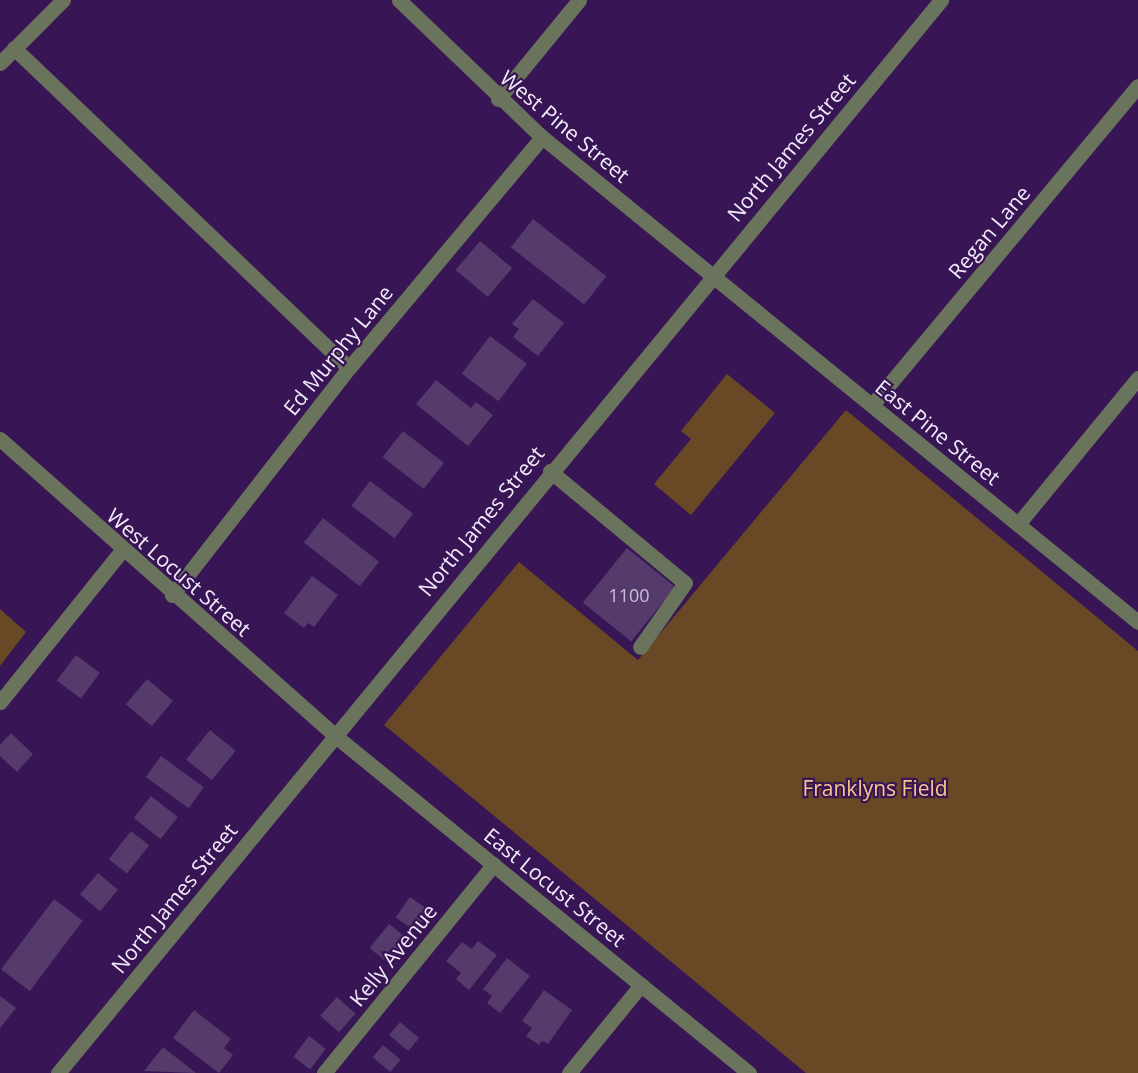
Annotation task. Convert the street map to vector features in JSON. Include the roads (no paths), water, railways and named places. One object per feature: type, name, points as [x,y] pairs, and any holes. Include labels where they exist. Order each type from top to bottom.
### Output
[{"type":"street","points":[[0,63],[63,0]]},
{"type":"street","name":"West Pine Street","points":[[399,0],[498,99],[712,274]]},
{"type":"street","points":[[498,99],[579,0]]},
{"type":"street","name":"North James Street","points":[[58,1073],[333,734],[941,0]]},
{"type":"street","points":[[14,48],[349,368]]},
{"type":"street","name":"Regan Lane","points":[[872,405],[1138,86]]},
{"type":"street","name":"Ed Murphy Lane","points":[[172,595],[349,368],[542,137]]},
{"type":"street","name":"East Pine Street","points":[[712,274],[1138,622]]},
{"type":"street","points":[[1018,524],[1138,378]]},
{"type":"street","name":"West Locust Street","points":[[0,439],[172,595],[333,734]]},
{"type":"street","points":[[550,471],[685,583],[640,647]]},
{"type":"street","points":[[0,702],[122,550]]},
{"type":"street","name":"East Locust Street","points":[[333,734],[749,1073]]},
{"type":"street","name":"Kelly Avenue","points":[[324,1073],[494,864]]},
{"type":"street","points":[[569,1073],[641,985]]},
{"type":"park label","name":"Franklyns Field","points":[[875,788]]}]
